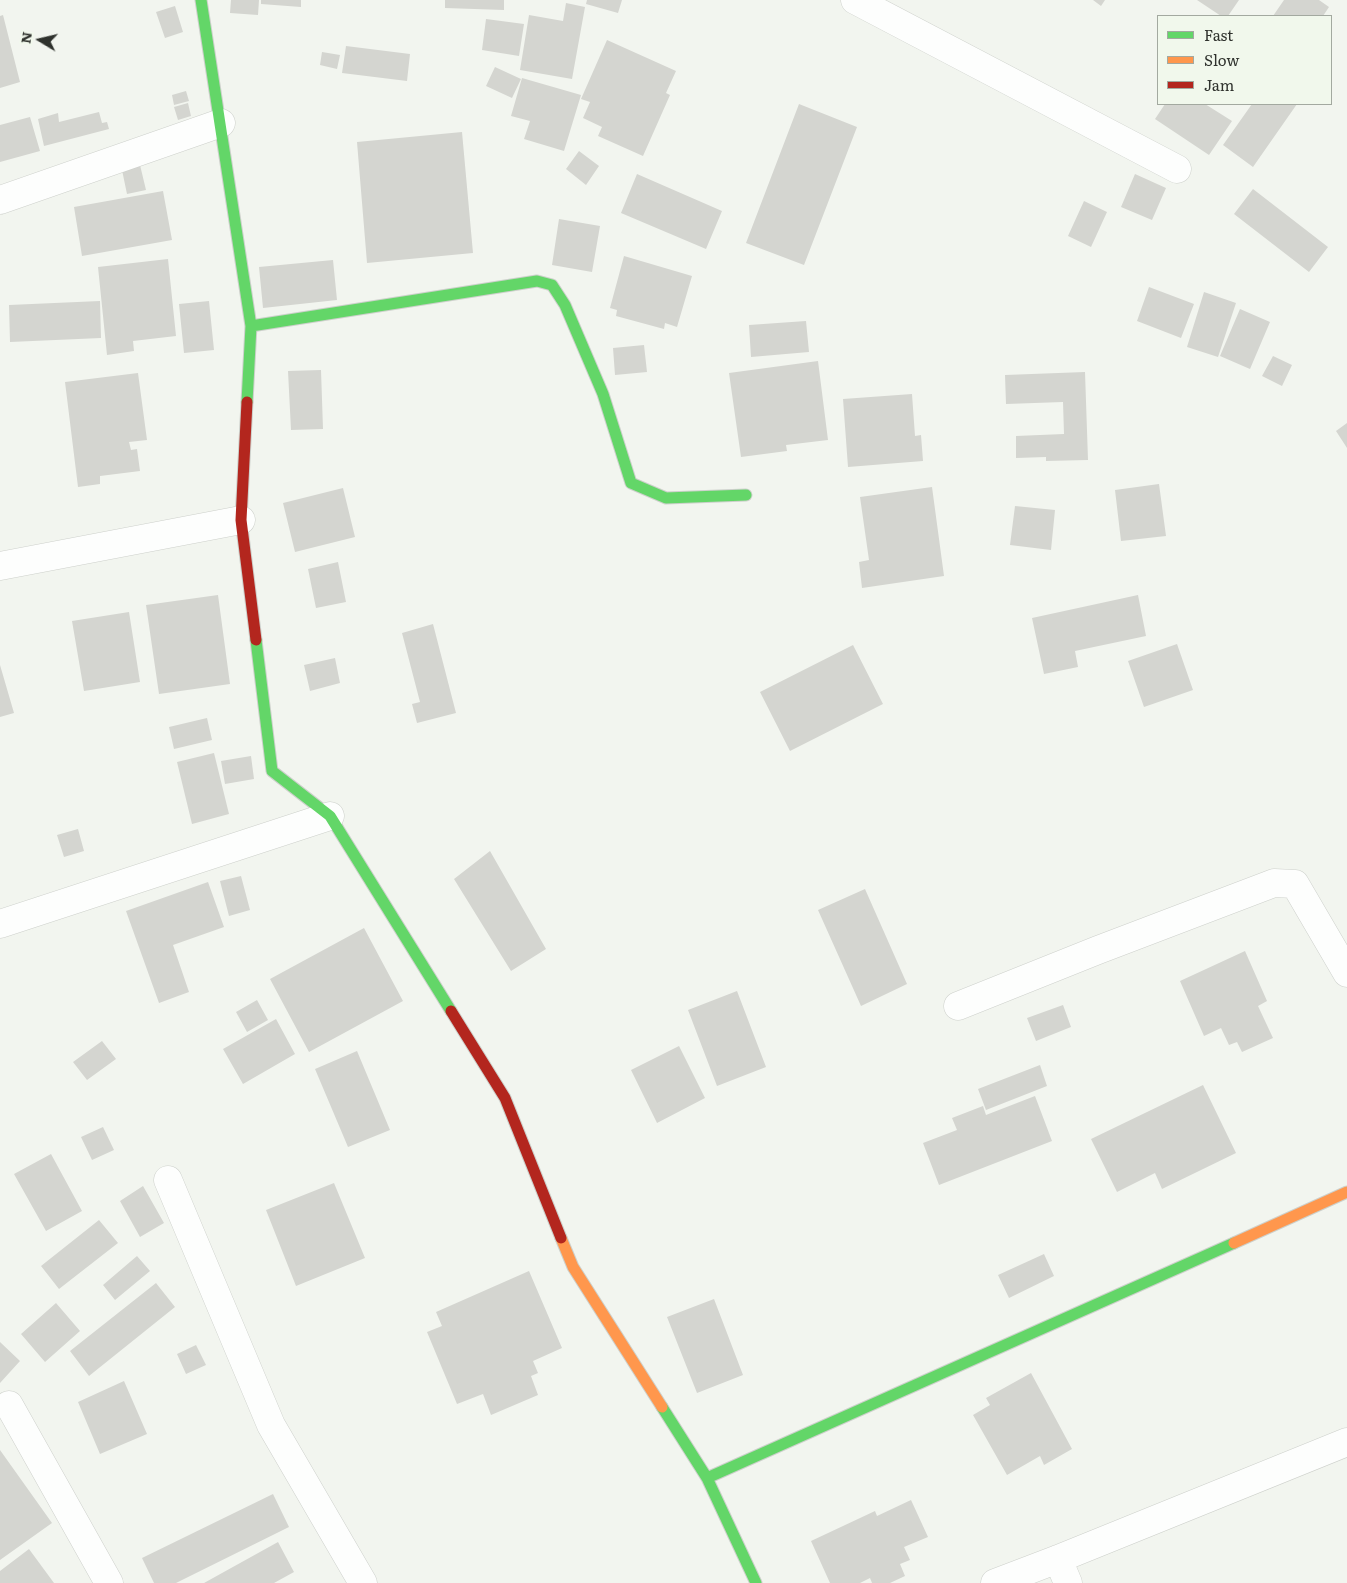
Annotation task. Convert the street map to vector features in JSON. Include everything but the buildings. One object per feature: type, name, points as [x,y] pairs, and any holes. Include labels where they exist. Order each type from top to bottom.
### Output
[{"type":"street","points":[[201,0],[222,123],[251,326],[241,520],[272,771],[330,816],[505,1098],[573,1266],[706,1478],[756,1583]]},
{"type":"street","points":[[855,0],[1177,169]]},
{"type":"street","points":[[0,200],[222,123]]},
{"type":"street","points":[[251,326],[537,281],[552,285],[565,305],[603,394],[631,483],[666,498],[746,495]]},
{"type":"street","points":[[0,566],[241,520]]},
{"type":"street","points":[[0,924],[330,816]]},
{"type":"street","points":[[958,1006],[1274,883],[1295,884],[1347,973]]},
{"type":"street","points":[[168,1180],[270,1425],[363,1583]]},
{"type":"street","points":[[706,1478],[1347,1192]]},
{"type":"street","points":[[9,1405],[109,1583]]},
{"type":"street","points":[[995,1583],[1063,1571],[1347,1442]]},
{"type":"traffic: fast","points":[[201,0],[251,326],[247,402]]},
{"type":"traffic: fast","points":[[251,326],[537,281],[552,285],[565,305],[603,394],[631,483],[666,498],[746,495]]},
{"type":"traffic: fast","points":[[256,640],[272,771],[330,816],[451,1011]]},
{"type":"traffic: fast","points":[[756,1583],[707,1478],[1234,1243]]},
{"type":"traffic: fast","points":[[662,1407],[707,1478]]},
{"type":"traffic: slow","points":[[1234,1243],[1347,1192]]},
{"type":"traffic: slow","points":[[561,1238],[573,1267],[662,1407]]},
{"type":"traffic: jam","points":[[247,402],[241,520],[256,640]]},
{"type":"traffic: jam","points":[[451,1011],[505,1098],[561,1238]]}]
